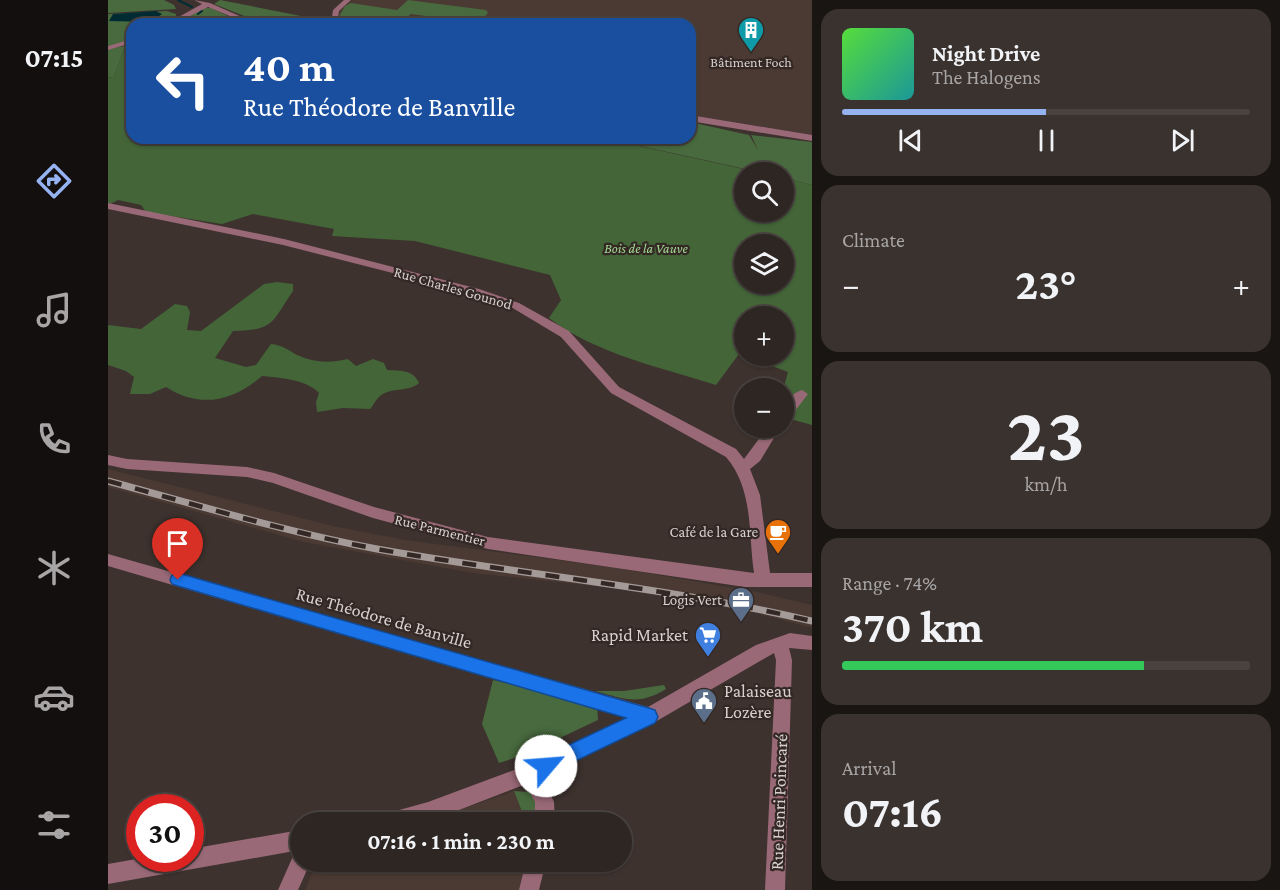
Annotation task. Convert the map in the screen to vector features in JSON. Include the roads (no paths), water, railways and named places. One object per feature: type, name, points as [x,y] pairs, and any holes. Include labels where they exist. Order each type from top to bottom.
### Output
[{"type":"street","points":[[197,0],[241,18]]},
{"type":"street","points":[[335,18],[336,10],[348,0]]},
{"type":"street","points":[[180,18],[207,4]]},
{"type":"street","points":[[108,48],[126,43]]},
{"type":"street","points":[[696,119],[812,138]]},
{"type":"street","name":"Rue Charles Gounod","points":[[108,206],[284,242],[475,291],[515,305],[565,334],[615,390],[731,453],[745,466]]},
{"type":"street","points":[[794,404],[802,394]]},
{"type":"street","points":[[767,438],[755,457],[745,466],[753,492],[770,579]]},
{"type":"street","name":"Rue Parmentier","points":[[108,460],[127,464],[247,472],[274,478],[382,515],[488,543],[745,580],[812,580]]},
{"type":"street","name":"Rue Théodore de Banville","points":[[108,560],[591,698],[649,717]]},
{"type":"street","points":[[428,812],[529,774],[649,717],[716,675],[779,643],[790,640],[812,643]]},
{"type":"street","name":"Rue Henri Poincaré","points":[[775,890],[784,660],[779,643]]},
{"type":"street","points":[[529,774],[538,782],[543,793],[545,812]]},
{"type":"street","points":[[108,874],[290,842]]},
{"type":"street","points":[[288,890],[296,872]]},
{"type":"street","points":[[528,890],[533,872]]},
{"type":"water","points":[[156,11],[162,14],[156,18],[126,18],[126,21],[109,21],[113,14]]},
{"type":"waterway","points":[[178,0],[192,7]]},
{"type":"waterway","points":[[198,14],[202,11],[199,10]]},
{"type":"railway","points":[[108,481],[275,526],[377,549],[704,599],[812,621]]},
{"type":"place","name":"Bâtiment Foch","points":[[751,53]]},
{"type":"place","name":"Café de la Gare","points":[[778,555]]},
{"type":"place","name":"Logis Vert","points":[[741,623]]},
{"type":"place","name":"Rapid Market","points":[[708,658]]},
{"type":"place","name":"Palaiseau Lozère","points":[[704,724]]},
{"type":"park label","name":"Bois de la Vauve","points":[[646,248]]}]
